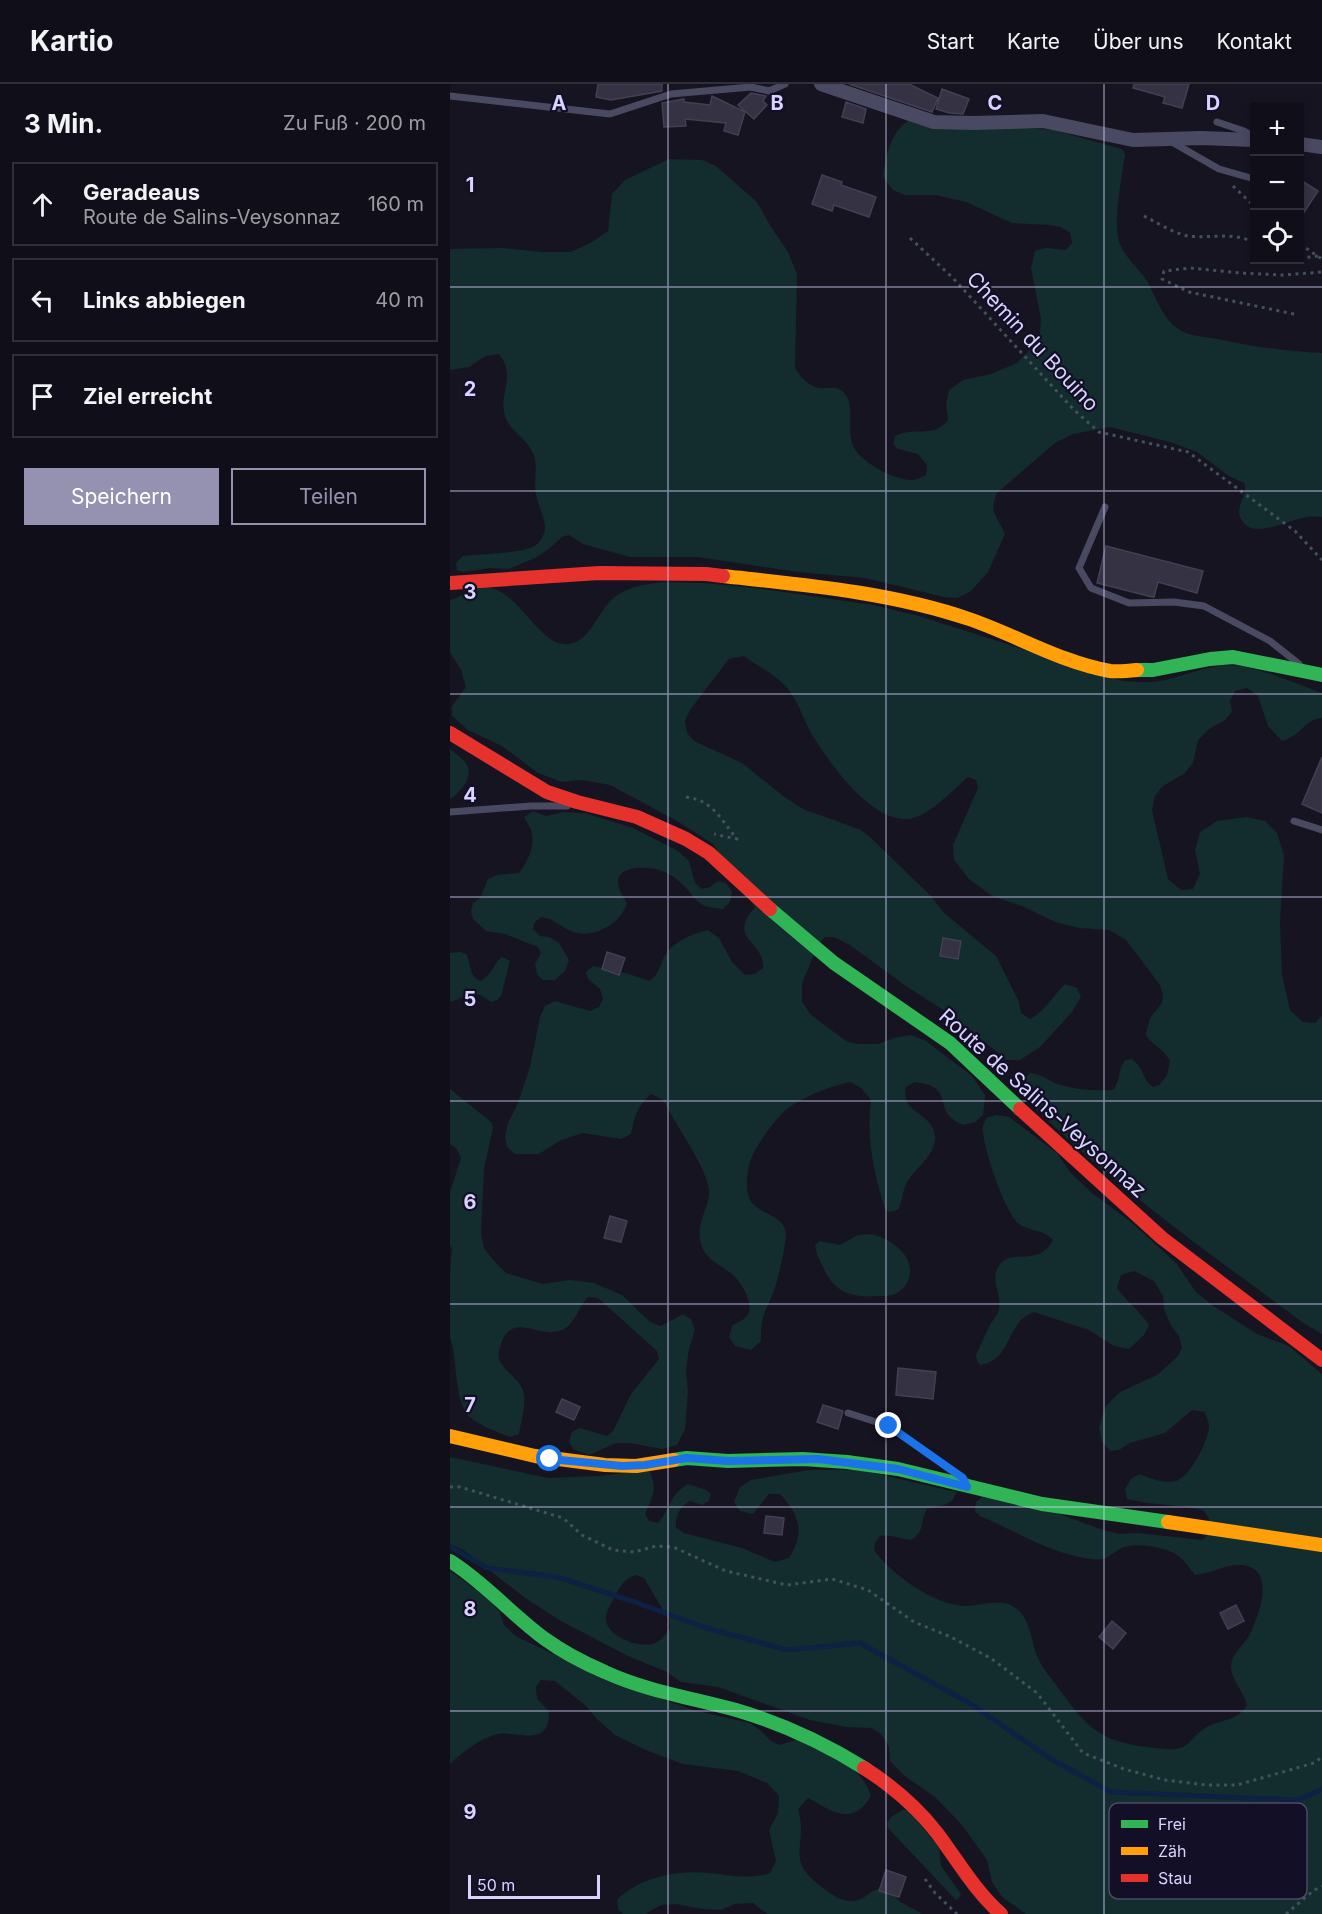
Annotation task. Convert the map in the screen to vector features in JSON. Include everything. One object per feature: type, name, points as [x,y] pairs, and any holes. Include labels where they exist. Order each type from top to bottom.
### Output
[{"type":"street","points":[[821,84],[934,122],[1043,121],[1133,140],[1250,138]]},
{"type":"street","points":[[1304,145],[1322,147]]},
{"type":"street","points":[[450,583],[599,573],[706,574],[803,585],[905,601],[969,619],[1058,656],[1112,671],[1154,670],[1233,657],[1322,675]]},
{"type":"street","name":"Route de Salins-Veysonnaz","points":[[450,733],[534,786],[577,802],[637,817],[658,825],[709,853],[784,922],[834,963],[950,1043],[1066,1153],[1162,1238],[1322,1360]]},
{"type":"street","points":[[450,1436],[550,1459],[605,1465],[636,1466],[687,1458],[728,1461],[818,1459],[898,1469],[1042,1504],[1322,1545]]},
{"type":"street","points":[[450,1561],[488,1587],[551,1643],[602,1671],[638,1685],[781,1725],[810,1737],[861,1766],[888,1785],[919,1812],[941,1839],[973,1887],[1001,1914]]},
{"type":"lane","points":[[450,96],[610,114],[671,94],[751,87],[769,91],[785,84]]},
{"type":"lane","points":[[1217,122],[1250,136]]},
{"type":"lane","points":[[1167,139],[1219,169],[1250,178]]},
{"type":"lane","points":[[1104,507],[1080,568],[1091,588],[1129,603],[1174,602],[1204,606],[1270,641],[1303,667],[1303,670]]},
{"type":"lane","points":[[450,812],[531,806],[565,807],[577,802]]},
{"type":"lane","points":[[1294,821],[1322,830]]},
{"type":"lane","points":[[848,1413],[889,1426],[963,1478],[967,1487]]},
{"type":"path","points":[[1144,216],[1189,236],[1238,237],[1250,242]]},
{"type":"path","name":"Chemin du Bouino","points":[[910,238],[953,278],[1074,410],[1099,432],[1188,452],[1295,531],[1322,560]]},
{"type":"path","points":[[1304,247],[1321,257]]},
{"type":"path","points":[[1304,258],[1321,257]]},
{"type":"path","points":[[1294,314],[1189,292],[1162,279],[1164,271],[1190,268],[1283,275],[1322,272]]},
{"type":"path","points":[[686,797],[710,805],[725,820],[737,839],[712,833]]},
{"type":"path","points":[[450,1487],[460,1487],[563,1518],[582,1535],[613,1550],[634,1552],[656,1546],[673,1547],[726,1571],[787,1585],[832,1579],[868,1590],[914,1622],[951,1637],[992,1659],[1037,1694],[1083,1753],[1124,1769],[1165,1780],[1206,1785],[1237,1785],[1314,1763],[1322,1757]]},
{"type":"path","points":[[925,1879],[935,1893],[957,1914]]},
{"type":"path","points":[[1307,1896],[1322,1886]]},
{"type":"path","points":[[1286,1914],[1304,1899]]},
{"type":"green space","points":[[912,119],[1053,130],[1122,149],[1125,154],[1118,200],[1117,225],[1120,244],[1147,281],[1161,309],[1172,324],[1188,334],[1270,348],[1322,353],[1322,517],[1300,518],[1272,527],[1254,529],[1247,526],[1239,514],[1245,492],[1244,483],[1229,476],[1197,452],[1170,442],[1110,427],[1073,434],[1055,443],[997,493],[993,505],[995,515],[1005,534],[988,572],[971,591],[957,598],[865,578],[798,572],[698,557],[630,557],[583,544],[569,535],[562,537],[535,558],[509,569],[490,568],[463,572],[457,570],[456,563],[463,556],[530,548],[541,539],[545,527],[536,494],[536,463],[533,453],[509,424],[504,412],[507,376],[504,362],[499,354],[486,356],[469,367],[450,370],[450,249],[502,248],[571,252],[608,231],[612,194],[625,180],[669,159],[702,160],[716,166],[757,202],[788,252],[797,274],[795,368],[812,385],[819,388],[838,389],[845,394],[850,404],[852,443],[861,457],[878,469],[897,477],[915,480],[926,475],[927,465],[918,454],[898,449],[893,444],[895,436],[910,432],[930,431],[942,426],[948,420],[946,404],[949,390],[963,380],[991,374],[1017,363],[1035,344],[1040,332],[1041,319],[1031,268],[1035,251],[1046,248],[1066,250],[1072,243],[1070,233],[1061,227],[1012,223],[966,202],[936,195],[905,195],[893,190],[883,177],[888,152],[899,129]]},
{"type":"green space","points":[[663,582],[756,588],[873,605],[919,616],[1123,681],[1160,681],[1228,665],[1263,671],[1322,693],[1322,718],[1316,719],[1282,741],[1268,726],[1258,696],[1247,688],[1235,691],[1230,701],[1232,712],[1198,740],[1193,763],[1185,773],[1163,786],[1155,796],[1152,810],[1168,879],[1181,890],[1193,889],[1200,874],[1195,850],[1200,832],[1217,821],[1246,817],[1265,821],[1277,833],[1284,855],[1280,921],[1282,975],[1290,1010],[1303,1022],[1315,1023],[1322,1016],[1322,1334],[1305,1324],[1123,1187],[1022,1095],[1022,1081],[1030,1073],[1067,1087],[1100,1090],[1113,1090],[1125,1060],[1132,1059],[1153,1087],[1159,1085],[1167,1075],[1170,1061],[1146,1034],[1150,1018],[1162,1003],[1163,995],[1160,985],[1126,940],[1109,930],[1079,928],[1055,922],[1022,906],[992,896],[969,879],[954,860],[953,845],[978,788],[976,780],[968,777],[940,802],[916,817],[895,818],[881,812],[854,790],[831,763],[814,738],[796,701],[784,684],[744,656],[729,659],[690,710],[685,721],[687,733],[694,741],[742,763],[803,809],[861,830],[870,837],[931,896],[944,913],[996,956],[1019,1002],[1021,1013],[1030,1019],[1045,1008],[1065,984],[1077,988],[1081,997],[1072,1012],[1040,1047],[1020,1060],[1007,1060],[948,1013],[903,984],[850,945],[834,937],[825,937],[819,943],[802,983],[802,1002],[811,1015],[846,1041],[857,1044],[878,1044],[911,1035],[926,1041],[972,1076],[985,1095],[983,1115],[975,1122],[963,1125],[949,1116],[935,1088],[915,1082],[906,1087],[905,1096],[908,1103],[929,1122],[933,1128],[935,1142],[930,1154],[907,1183],[898,1210],[889,1212],[885,1209],[877,1183],[872,1156],[871,1100],[861,1088],[850,1082],[812,1094],[781,1115],[755,1151],[748,1171],[749,1198],[757,1208],[781,1223],[786,1235],[777,1281],[762,1321],[761,1341],[751,1350],[735,1346],[729,1337],[732,1326],[747,1316],[749,1302],[736,1278],[711,1260],[703,1250],[700,1229],[709,1197],[707,1181],[663,1100],[651,1094],[637,1112],[631,1134],[621,1139],[583,1133],[561,1140],[539,1154],[515,1154],[507,1147],[505,1136],[508,1123],[518,1103],[530,1067],[540,1017],[545,1006],[555,1001],[590,1011],[599,1007],[603,999],[600,989],[588,979],[586,972],[593,966],[649,981],[657,973],[664,957],[672,947],[689,936],[708,930],[719,938],[732,962],[745,975],[755,974],[763,968],[759,951],[745,933],[744,927],[755,907],[713,844],[677,821],[610,785],[582,780],[562,782],[538,773],[502,746],[468,730],[452,716],[452,706],[466,687],[461,670],[450,652],[450,600],[478,587],[488,587],[499,591],[519,607],[545,635],[564,644],[581,639],[616,596],[638,586]]},
{"type":"green space","points":[[450,749],[465,762],[469,772],[466,783],[450,799]]},
{"type":"green space","points":[[533,811],[546,816],[563,812],[585,813],[633,828],[678,851],[689,861],[695,883],[702,889],[718,881],[726,883],[732,892],[730,902],[723,909],[706,906],[697,901],[671,875],[651,868],[635,868],[626,871],[620,875],[618,884],[627,903],[619,918],[605,928],[597,932],[579,933],[546,918],[541,917],[534,923],[533,929],[540,936],[549,937],[559,943],[569,960],[565,971],[555,980],[543,980],[537,974],[535,964],[541,953],[538,947],[505,934],[486,931],[473,919],[471,912],[473,903],[480,898],[488,879],[497,875],[519,873],[530,853],[532,841],[530,828],[524,817]]},
{"type":"green space","points":[[450,953],[466,954],[472,973],[481,981],[488,976],[502,957],[510,961],[501,996],[497,1000],[491,1002],[485,997],[470,994],[450,1002]]},
{"type":"green space","points":[[450,1089],[491,1122],[493,1128],[484,1169],[481,1234],[484,1248],[506,1273],[542,1284],[570,1280],[594,1283],[622,1295],[650,1322],[661,1326],[683,1314],[691,1319],[695,1330],[686,1370],[688,1392],[685,1429],[677,1445],[662,1449],[630,1443],[616,1443],[589,1455],[573,1449],[569,1442],[572,1432],[580,1428],[607,1436],[613,1431],[631,1394],[659,1359],[657,1351],[598,1298],[588,1297],[573,1321],[564,1329],[550,1332],[516,1328],[509,1331],[504,1338],[499,1351],[500,1361],[519,1383],[524,1393],[519,1434],[510,1437],[476,1422],[466,1412],[459,1392],[450,1337],[452,1248],[450,1246],[450,1192],[461,1158],[456,1148],[450,1144]]},
{"type":"green space","points":[[996,1115],[1009,1117],[1057,1153],[1070,1172],[1092,1193],[1131,1222],[1176,1263],[1196,1292],[1257,1334],[1289,1346],[1322,1374],[1322,1914],[1026,1914],[1002,1897],[992,1882],[987,1860],[962,1825],[935,1797],[906,1777],[890,1761],[889,1747],[881,1734],[871,1728],[846,1727],[810,1720],[718,1687],[681,1682],[667,1672],[628,1656],[561,1621],[528,1600],[463,1550],[450,1544],[450,1457],[548,1478],[599,1476],[649,1470],[654,1487],[645,1514],[649,1521],[658,1523],[677,1493],[688,1484],[711,1494],[709,1501],[702,1505],[690,1501],[683,1506],[677,1515],[676,1528],[684,1533],[742,1548],[775,1562],[789,1558],[794,1549],[798,1532],[796,1517],[780,1494],[769,1494],[753,1514],[740,1511],[734,1502],[740,1487],[751,1480],[809,1470],[861,1470],[956,1492],[949,1503],[927,1509],[919,1533],[911,1540],[880,1536],[875,1543],[874,1550],[902,1578],[940,1600],[965,1606],[1006,1603],[1018,1610],[1029,1627],[1036,1654],[1043,1667],[1076,1711],[1094,1729],[1105,1736],[1131,1745],[1176,1749],[1186,1745],[1207,1727],[1238,1715],[1247,1705],[1234,1677],[1231,1663],[1249,1636],[1261,1605],[1262,1583],[1259,1574],[1252,1568],[1234,1565],[1195,1575],[1182,1559],[1172,1552],[1140,1545],[1125,1547],[1100,1559],[1077,1557],[1034,1542],[980,1516],[975,1511],[976,1502],[982,1497],[1049,1510],[1119,1534],[1138,1533],[1202,1540],[1209,1534],[1209,1518],[1203,1510],[1127,1499],[1125,1489],[1131,1479],[1139,1474],[1171,1482],[1187,1473],[1206,1440],[1209,1424],[1205,1412],[1192,1410],[1165,1433],[1130,1443],[1119,1450],[1111,1451],[1102,1442],[1099,1427],[1106,1406],[1120,1392],[1157,1375],[1178,1356],[1182,1348],[1179,1336],[1170,1324],[1164,1309],[1163,1296],[1154,1281],[1134,1271],[1121,1275],[1117,1288],[1149,1325],[1144,1335],[1129,1349],[1114,1346],[1089,1330],[1034,1312],[1023,1318],[1017,1325],[1006,1346],[996,1358],[980,1365],[977,1361],[976,1355],[999,1309],[995,1278],[998,1267],[1010,1258],[1040,1254],[1053,1240],[1045,1234],[1019,1224],[1013,1218],[996,1181],[984,1141],[983,1125],[986,1118]],"holes":[[[636,1575],[644,1578],[669,1620],[670,1628],[665,1635],[653,1644],[647,1645],[632,1643],[618,1636],[608,1626],[606,1614],[622,1584]]]},
{"type":"green space","points":[[872,1234],[902,1251],[910,1266],[907,1283],[893,1295],[860,1296],[845,1292],[827,1276],[817,1254],[815,1245],[820,1241],[840,1245],[858,1235]]},
{"type":"green space","points":[[450,1571],[489,1599],[500,1613],[504,1625],[517,1637],[612,1681],[693,1710],[750,1723],[779,1745],[799,1739],[842,1761],[859,1776],[871,1796],[864,1806],[849,1814],[834,1812],[808,1798],[798,1809],[801,1822],[800,1860],[803,1868],[810,1877],[832,1895],[848,1901],[857,1900],[875,1890],[885,1888],[902,1903],[923,1914],[767,1914],[753,1903],[735,1904],[721,1910],[676,1904],[661,1905],[645,1914],[623,1914],[618,1909],[617,1900],[637,1886],[660,1877],[697,1872],[747,1877],[770,1873],[776,1861],[769,1830],[778,1813],[779,1796],[767,1783],[738,1771],[683,1764],[615,1735],[585,1705],[555,1681],[541,1680],[536,1687],[537,1699],[549,1711],[548,1723],[544,1731],[530,1735],[502,1734],[488,1737],[476,1743],[450,1764]]},
{"type":"green space","points":[[902,1810],[909,1810],[939,1848],[941,1866],[961,1894],[958,1900],[888,1828],[887,1823],[891,1817]]},
{"type":"building","points":[[598,84],[662,84],[662,91],[611,100],[596,97]]},
{"type":"building","points":[[849,84],[909,84],[938,98],[932,112]]},
{"type":"building","points":[[1134,84],[1189,84],[1182,108],[1163,103],[1165,97],[1133,88]]},
{"type":"building","points":[[942,89],[969,99],[963,114],[936,109]]},
{"type":"building","points":[[751,93],[766,96],[763,101],[767,105],[754,119],[738,105]]},
{"type":"building","points":[[712,96],[745,112],[738,135],[724,131],[726,123],[685,119],[686,126],[664,127],[662,103],[684,99],[684,102],[710,105]]},
{"type":"building","points":[[846,102],[866,109],[863,123],[842,117]]},
{"type":"building","points":[[822,175],[842,182],[841,185],[876,197],[869,217],[834,205],[832,211],[812,204]]},
{"type":"building","points":[[1304,182],[1318,191],[1304,212]]},
{"type":"building","points":[[1106,546],[1203,571],[1197,593],[1158,582],[1154,597],[1152,597],[1097,583]]},
{"type":"building","points":[[1322,757],[1322,813],[1302,804]]},
{"type":"building","points":[[943,938],[961,941],[958,959],[940,956]]},
{"type":"building","points":[[607,952],[625,958],[619,975],[602,969]]},
{"type":"building","points":[[610,1216],[627,1221],[621,1242],[604,1238]]},
{"type":"building","points":[[898,1368],[936,1372],[933,1399],[896,1395]]},
{"type":"building","points":[[562,1399],[580,1407],[574,1420],[556,1412]]},
{"type":"building","points":[[823,1405],[843,1411],[838,1429],[817,1422]]},
{"type":"building","points":[[766,1516],[784,1518],[782,1535],[764,1533]]},
{"type":"building","points":[[1236,1605],[1244,1621],[1228,1629],[1220,1613]]},
{"type":"building","points":[[1112,1621],[1126,1633],[1113,1649],[1099,1637]]},
{"type":"building","points":[[886,1870],[906,1877],[899,1897],[879,1891]]},
{"type":"waterway","points":[[450,1547],[487,1568],[557,1577],[703,1627],[787,1650],[860,1643],[971,1704],[1051,1759],[1111,1792],[1298,1800],[1322,1789]]},
{"type":"traffic: fast","points":[[1137,670],[1153,670],[1233,657],[1322,675]]},
{"type":"traffic: fast","points":[[770,909],[834,963],[950,1043],[1020,1109]]},
{"type":"traffic: fast","points":[[674,1460],[687,1458],[728,1461],[803,1459],[847,1462],[898,1469],[1042,1504],[1168,1522]]},
{"type":"traffic: fast","points":[[450,1561],[475,1579],[545,1639],[582,1661],[621,1679],[669,1694],[736,1710],[786,1727],[864,1768]]},
{"type":"traffic: slow","points":[[723,576],[847,591],[909,602],[987,625],[1056,655],[1092,667],[1113,671],[1137,670]]},
{"type":"traffic: slow","points":[[450,1436],[535,1456],[605,1465],[636,1466],[674,1460]]},
{"type":"traffic: slow","points":[[1168,1522],[1322,1545]]},
{"type":"traffic: jam","points":[[450,583],[599,573],[723,576]]},
{"type":"traffic: jam","points":[[450,733],[547,792],[637,817],[686,839],[709,853],[770,909]]},
{"type":"traffic: jam","points":[[1020,1109],[1162,1238],[1322,1360]]},
{"type":"traffic: jam","points":[[864,1768],[921,1814],[975,1886],[1001,1914]]},
{"type":"route","points":[[550,1459],[622,1466],[645,1465],[687,1458],[728,1461],[818,1459],[898,1469],[967,1487],[963,1478],[889,1426]]}]
